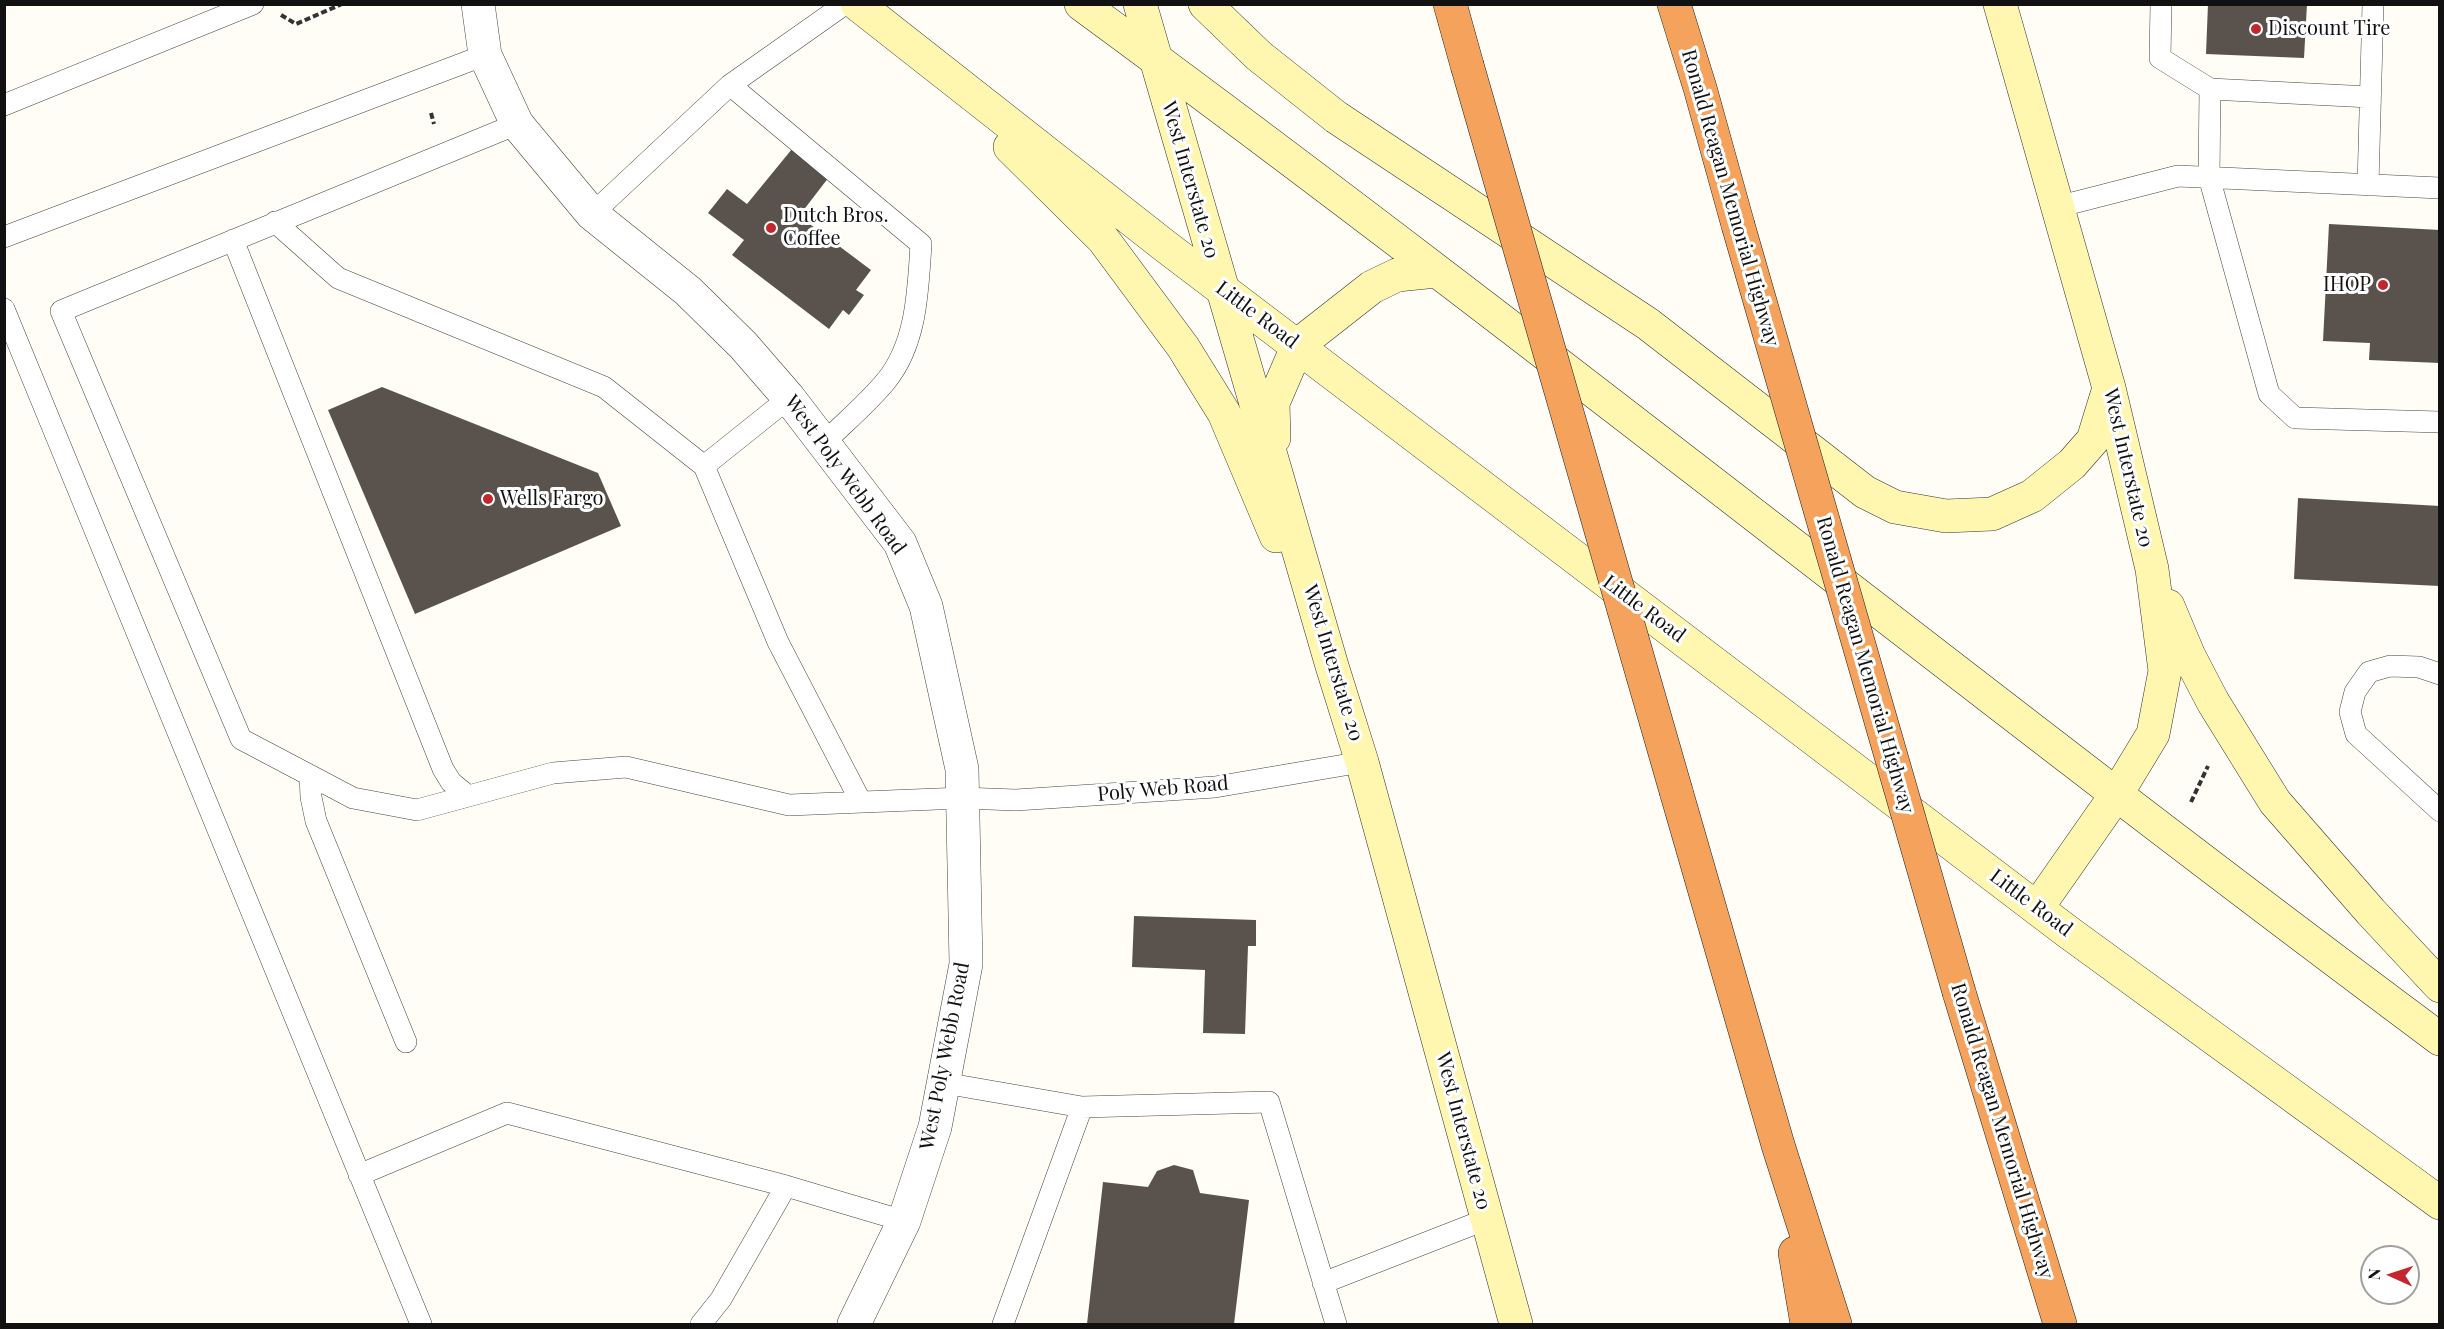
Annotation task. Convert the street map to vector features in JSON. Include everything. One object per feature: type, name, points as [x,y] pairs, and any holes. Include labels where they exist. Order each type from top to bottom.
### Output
[{"type":"highway","name":"Ronald Reagan Memorial Highway","points":[[1674,4],[1959,992],[2060,1324]]},
{"type":"highway","points":[[1685,4],[1700,88]]},
{"type":"highway","points":[[1451,13],[1778,1145],[1835,1324]]},
{"type":"highway","points":[[1778,1145],[1807,1324]]},
{"type":"main road","name":"Little Road","points":[[857,4],[1222,289],[2037,908],[2439,1203]]},
{"type":"main road","points":[[1081,4],[1436,271],[2116,795],[2439,1039]]},
{"type":"main road","name":"West Interstate 20","points":[[1140,4],[1332,666],[1362,762],[1515,1324]]},
{"type":"main road","points":[[1205,4],[1258,56],[1336,117],[1648,324],[1865,492],[1895,507],[1946,516],[1992,514],[2032,496],[2072,464],[2093,440],[2109,388]]},
{"type":"main road","name":"West Interstate 20","points":[[2000,4],[2109,388],[2152,569],[2165,671],[2153,735],[2116,795],[2037,908]]},
{"type":"main road","points":[[888,28],[1103,239],[1183,347],[1224,413],[1332,666]]},
{"type":"main road","points":[[1275,467],[1273,403],[1298,345],[1372,287],[1397,275],[1436,271]]},
{"type":"main road","points":[[2152,569],[2189,656],[2275,802],[2439,986]]},
{"type":"street","name":"West Poly Webb Road","points":[[478,4],[485,55],[517,124],[592,214],[688,291],[743,345],[789,398],[900,543],[926,606],[962,769],[966,964],[935,1127],[904,1221],[854,1324]]},
{"type":"lane","points":[[4,105],[253,4]]},
{"type":"lane","points":[[592,214],[730,85],[844,4]]},
{"type":"lane","points":[[2161,4],[2160,58],[2210,89],[2370,97]]},
{"type":"lane","points":[[2368,185],[2373,4]]},
{"type":"lane","points":[[4,237],[485,55]]},
{"type":"lane","points":[[730,85],[921,244],[918,297],[904,351],[886,381],[824,443]]},
{"type":"lane","points":[[2210,89],[2209,177],[2270,394],[2295,418],[2439,422]]},
{"type":"lane","points":[[468,796],[451,782],[443,769],[228,241],[517,124]]},
{"type":"lane","points":[[2057,207],[2178,176],[2439,188]]},
{"type":"lane","points":[[275,222],[338,278],[604,387],[704,466],[778,642],[861,802]]},
{"type":"lane","name":"Poly Web Road","points":[[228,241],[61,311],[242,740],[353,798],[417,810],[553,773],[626,767],[789,805],[962,798],[1016,800],[1215,787],[1362,762]]},
{"type":"lane","points":[[4,309],[421,1324]]},
{"type":"lane","points":[[704,466],[789,398]]},
{"type":"lane","points":[[2439,674],[2419,667],[2390,666],[2369,672],[2355,692],[2350,712],[2356,734],[2439,812]]},
{"type":"lane","points":[[310,776],[310,797],[316,821],[405,1042]]},
{"type":"lane","points":[[944,1083],[1082,1107],[1269,1102],[1336,1324]]},
{"type":"lane","points":[[1003,1324],[1082,1107]]},
{"type":"lane","points":[[359,1175],[507,1113],[786,1186],[904,1221]]},
{"type":"lane","points":[[701,1324],[721,1299],[786,1186]]},
{"type":"lane","points":[[1323,1283],[1487,1219]]},
{"type":"path","points":[[280,14],[296,24],[342,4]]},
{"type":"path","points":[[2187,809],[2213,757]]},
{"type":"building","name":"Discount Tire","points":[[2208,4],[2307,4],[2304,58],[2206,54]]},
{"type":"building","name":"Dutch Bros. Coffee","points":[[792,149],[829,177],[799,216],[871,270],[856,290],[864,295],[849,315],[843,310],[829,329],[732,255],[744,240],[708,213],[727,189],[747,204]]},
{"type":"building","name":"IHOP","points":[[2329,224],[2440,230],[2440,363],[2369,360],[2370,343],[2323,341]]},
{"type":"building","name":"Wells Fargo","points":[[382,387],[598,473],[621,526],[415,614],[328,410]]},
{"type":"building","points":[[2298,498],[2440,506],[2440,586],[2294,579]]},
{"type":"building","points":[[1134,916],[1256,920],[1256,946],[1248,946],[1245,1034],[1203,1033],[1205,970],[1132,967]]},
{"type":"building","points":[[1174,1165],[1193,1170],[1200,1193],[1249,1200],[1234,1324],[1087,1324],[1103,1182],[1148,1187],[1157,1171]]},
{"type":"place","name":"Discount Tire","points":[[2256,29]]},
{"type":"place","name":"Dutch Bros. Coffee","points":[[771,228]]},
{"type":"place","name":"IHOP","points":[[2383,285]]},
{"type":"place","name":"Wells Fargo","points":[[488,499]]}]
